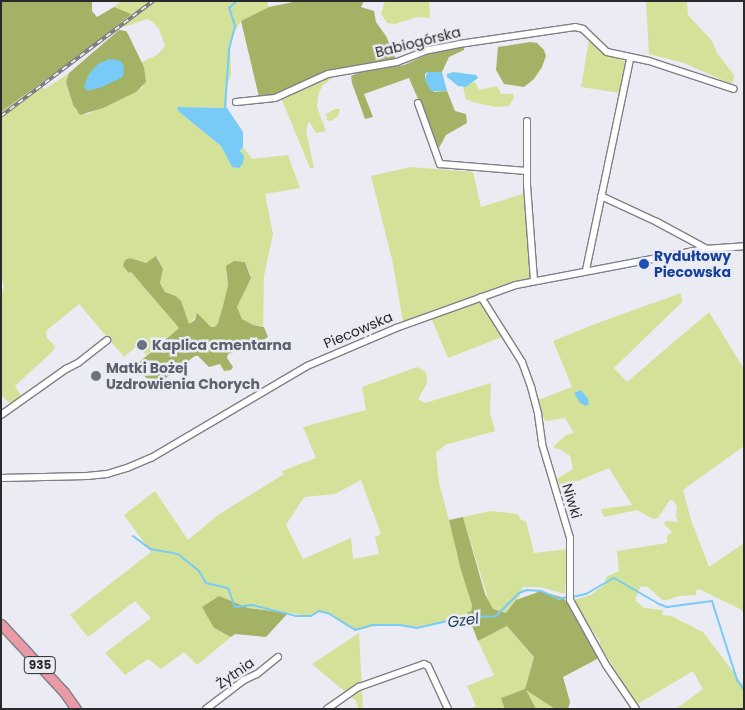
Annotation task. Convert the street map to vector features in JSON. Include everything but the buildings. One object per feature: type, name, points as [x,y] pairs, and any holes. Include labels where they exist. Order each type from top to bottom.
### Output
[{"type":"main road","name":"935","points":[[1,624],[64,692],[76,709]]},
{"type":"street","name":"Babiogórska","points":[[236,102],[275,98],[328,74],[397,62],[429,50],[563,28],[583,29],[607,52],[630,59],[649,61],[734,89]]},
{"type":"street","points":[[586,270],[630,59]]},
{"type":"street","points":[[418,103],[440,164],[527,171]]},
{"type":"street","points":[[527,121],[527,171],[534,281]]},
{"type":"street","points":[[601,196],[657,222],[705,249]]},
{"type":"street","name":"Piecowska","points":[[1,478],[87,476],[107,474],[127,468],[151,458],[307,366],[396,328],[481,297],[534,281],[586,270],[705,249],[744,246]]},
{"type":"street","name":"Niwki","points":[[481,297],[522,362],[531,387],[538,414],[542,444],[570,538],[570,600],[606,665],[636,709]]},
{"type":"street","points":[[1,415],[59,374],[78,363],[107,340]]},
{"type":"street","name":"Żytnia","points":[[206,709],[278,657]]},
{"type":"street","points":[[327,709],[359,687],[424,664],[428,666],[448,709]]},
{"type":"green space","points":[[1,1],[92,1],[92,11],[97,17],[114,7],[131,14],[99,41],[1,112]]},
{"type":"green space","points":[[121,1],[267,1],[269,7],[241,21],[234,32],[230,46],[231,74],[225,91],[227,108],[178,107],[178,111],[221,146],[232,167],[243,147],[252,159],[288,155],[300,188],[265,194],[273,234],[264,276],[263,326],[253,325],[242,319],[237,307],[251,275],[245,262],[242,261],[226,273],[228,285],[221,318],[215,327],[211,327],[196,316],[189,325],[176,296],[165,292],[160,283],[162,273],[158,257],[146,263],[130,258],[131,272],[179,328],[146,355],[138,345],[124,357],[79,304],[46,331],[47,338],[55,346],[53,351],[15,386],[21,396],[11,404],[1,395],[1,296],[4,286],[1,276],[1,112],[39,85],[45,89],[69,73],[66,82],[73,105],[76,111],[88,114],[143,87],[144,67],[142,62],[157,55],[165,46],[159,29],[153,22],[147,19],[124,27],[114,7]]},
{"type":"green space","points":[[298,1],[364,1],[361,7],[374,11],[376,22],[386,36],[396,59],[342,69],[274,96],[259,97],[241,21],[269,7]]},
{"type":"green space","points":[[385,1],[429,1],[430,18],[417,17],[395,24],[387,23],[381,14]]},
{"type":"green space","points":[[646,1],[687,1],[688,15],[712,41],[717,53],[734,75],[733,82],[729,83],[684,63],[649,54]]},
{"type":"green space","points":[[119,30],[126,31],[128,34],[144,67],[146,82],[136,92],[103,108],[80,115],[73,105],[66,82],[69,73]]},
{"type":"green space","points":[[589,39],[604,54],[627,62],[620,93],[581,87]]},
{"type":"green space","points":[[530,42],[537,43],[544,50],[546,56],[542,67],[534,79],[524,87],[504,84],[496,70],[498,47]]},
{"type":"green space","points":[[464,45],[464,50],[449,57],[442,72],[427,72],[425,74],[425,80],[434,92],[447,91],[455,111],[466,114],[467,123],[446,135],[439,148],[409,78],[364,94],[373,117],[365,119],[351,76],[360,72],[404,65],[429,54]]},
{"type":"green space","points":[[332,71],[331,79],[322,86],[318,96],[317,107],[326,131],[316,133],[309,121],[306,131],[314,168],[310,168],[279,93]]},
{"type":"green space","points":[[475,82],[479,90],[497,86],[501,94],[513,94],[514,98],[509,106],[495,107],[473,102],[466,99],[463,87]]},
{"type":"green space","points":[[335,109],[340,109],[338,116],[331,121],[327,120],[326,114]]},
{"type":"green space","points":[[411,167],[473,172],[481,207],[526,193],[534,281],[483,301],[502,337],[448,358],[432,320],[403,322],[392,259],[371,176]]},
{"type":"green space","points":[[156,256],[163,269],[160,283],[165,292],[176,296],[181,301],[189,324],[195,320],[197,313],[211,327],[215,327],[218,323],[223,306],[228,285],[226,266],[234,261],[245,262],[251,278],[237,307],[242,319],[253,325],[264,327],[268,337],[255,345],[228,354],[227,358],[233,367],[231,370],[224,371],[220,364],[209,367],[198,356],[195,356],[155,386],[138,370],[137,364],[179,328],[131,272],[129,273],[123,266],[125,260],[130,258],[146,263]]},
{"type":"green space","points":[[681,293],[682,302],[614,368],[627,382],[709,312],[744,369],[744,446],[683,490],[691,520],[709,567],[744,543],[744,613],[740,609],[699,589],[696,591],[696,595],[662,600],[648,587],[641,586],[635,600],[644,608],[663,610],[662,615],[671,616],[703,632],[744,686],[744,709],[676,709],[703,689],[693,671],[636,705],[600,645],[600,641],[581,615],[574,600],[591,595],[604,585],[606,577],[619,571],[617,551],[667,543],[667,536],[672,532],[664,524],[666,521],[678,522],[676,516],[677,507],[674,501],[670,500],[658,518],[653,519],[637,510],[604,517],[601,509],[632,505],[609,468],[561,488],[557,479],[573,469],[570,456],[560,449],[554,448],[566,435],[574,433],[565,418],[545,421],[538,400],[572,387],[553,341]]},
{"type":"green space","points":[[417,367],[426,372],[427,383],[418,399],[425,403],[491,383],[490,413],[495,431],[445,445],[436,453],[439,483],[472,605],[471,611],[459,618],[448,619],[428,626],[420,624],[426,627],[380,625],[359,630],[348,627],[328,613],[319,612],[311,616],[243,607],[214,628],[231,637],[197,665],[184,652],[161,669],[148,659],[125,675],[105,653],[151,618],[135,601],[88,637],[70,615],[151,552],[124,515],[155,491],[188,540],[218,515],[284,474],[282,471],[316,458],[303,427],[366,410],[362,387]],"holes":[[[361,480],[381,534],[375,537],[379,554],[353,559],[351,538],[303,559],[286,525],[304,497],[335,494]]]},
{"type":"green space","points":[[491,511],[518,514],[521,520],[526,521],[534,553],[568,549],[565,594],[540,587],[523,587],[519,597],[506,613],[493,609],[490,605],[463,517]]},
{"type":"green space","points":[[463,517],[485,594],[493,609],[506,613],[516,600],[541,591],[564,598],[599,658],[563,677],[570,702],[568,709],[555,709],[526,690],[536,709],[505,709],[501,698],[525,689],[534,657],[507,626],[478,641],[467,613],[471,611],[472,605],[449,520]]},
{"type":"green space","points":[[219,596],[248,608],[288,613],[266,637],[235,634],[231,637],[214,628],[202,607]]},
{"type":"green space","points":[[507,626],[534,657],[525,689],[555,709],[469,709],[476,706],[467,686],[494,675],[478,641]]},
{"type":"green space","points":[[359,633],[363,709],[359,709],[356,701],[312,664]]},
{"type":"water","points":[[109,59],[121,61],[124,67],[123,77],[102,87],[87,91],[84,86],[89,74],[98,64]]},
{"type":"water","points":[[427,72],[442,72],[447,91],[431,91],[425,80]]},
{"type":"water","points":[[453,72],[476,75],[478,78],[466,87],[458,86],[447,77],[447,74]]},
{"type":"water","points":[[177,107],[227,108],[243,132],[243,147],[240,151],[244,156],[243,163],[239,168],[232,167],[221,146],[178,111]]},
{"type":"water","points":[[581,390],[588,399],[589,404],[586,406],[580,403],[574,393]]},
{"type":"waterway","points":[[225,108],[229,49],[235,26],[229,8],[237,1]]},
{"type":"waterway","name":"Gzel","points":[[133,536],[150,549],[178,554],[199,571],[206,583],[228,588],[235,607],[252,605],[296,616],[311,616],[319,611],[328,613],[355,630],[373,625],[400,625],[417,628],[448,621],[462,623],[472,617],[496,616],[519,593],[527,590],[541,591],[559,599],[567,597]]},
{"type":"waterway","name":"Gzel","points":[[572,597],[586,594],[614,578],[667,607],[712,601],[737,680],[744,690]]},
{"type":"railway","points":[[1,116],[153,1]]},
{"type":"place","name":"Rydułtowy Piecowska","points":[[644,264]]},
{"type":"place","name":"Kaplica cmentarna","points":[[142,345]]},
{"type":"place","name":"Matki Bożej Uzdrowienia Chorych","points":[[96,376]]}]
